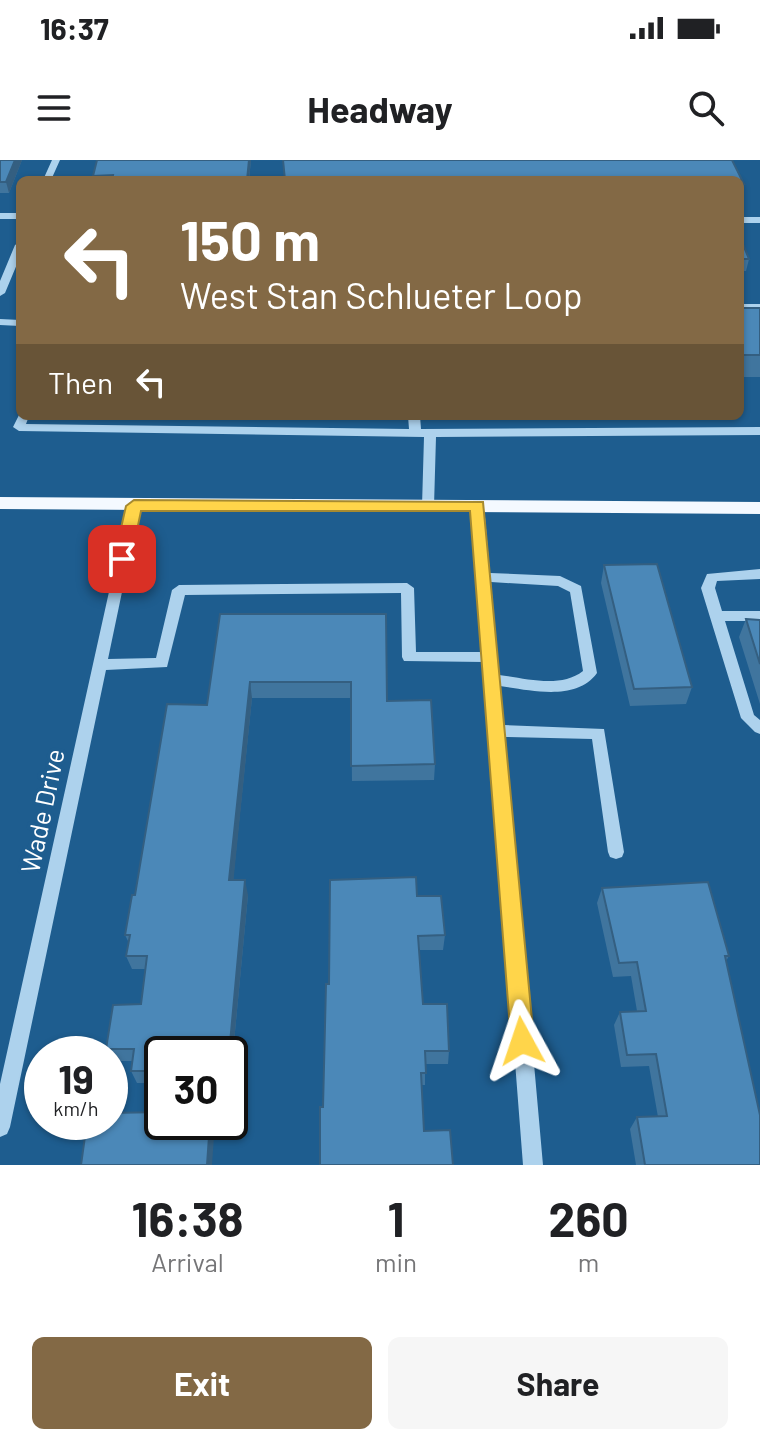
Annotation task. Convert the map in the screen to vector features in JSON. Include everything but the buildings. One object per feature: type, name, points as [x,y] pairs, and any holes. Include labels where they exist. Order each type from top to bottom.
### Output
[{"type":"main road","points":[[0,503],[760,508]]},
{"type":"street","points":[[0,293],[16,255]]},
{"type":"street","points":[[22,420],[19,427],[415,433],[760,431]]},
{"type":"street","points":[[414,420],[415,433]]},
{"type":"street","points":[[466,420],[467,432]]},
{"type":"street","points":[[428,506],[430,433]]},
{"type":"street","name":"Wade Drive","points":[[0,1127],[134,506]]},
{"type":"street","points":[[478,506],[533,1165]]},
{"type":"street","points":[[760,574],[712,577],[708,588],[721,616],[748,718],[760,728]]},
{"type":"street","points":[[484,577],[560,581],[576,589],[590,673],[583,681],[567,685],[492,680]]},
{"type":"street","points":[[99,665],[162,663],[179,590],[407,588],[409,657],[490,657]]},
{"type":"street","points":[[721,616],[751,631],[759,624]]},
{"type":"street","points":[[496,731],[599,733],[616,852]]},
{"type":"route","points":[[122,559],[134,506],[478,506],[522,1041]]}]
